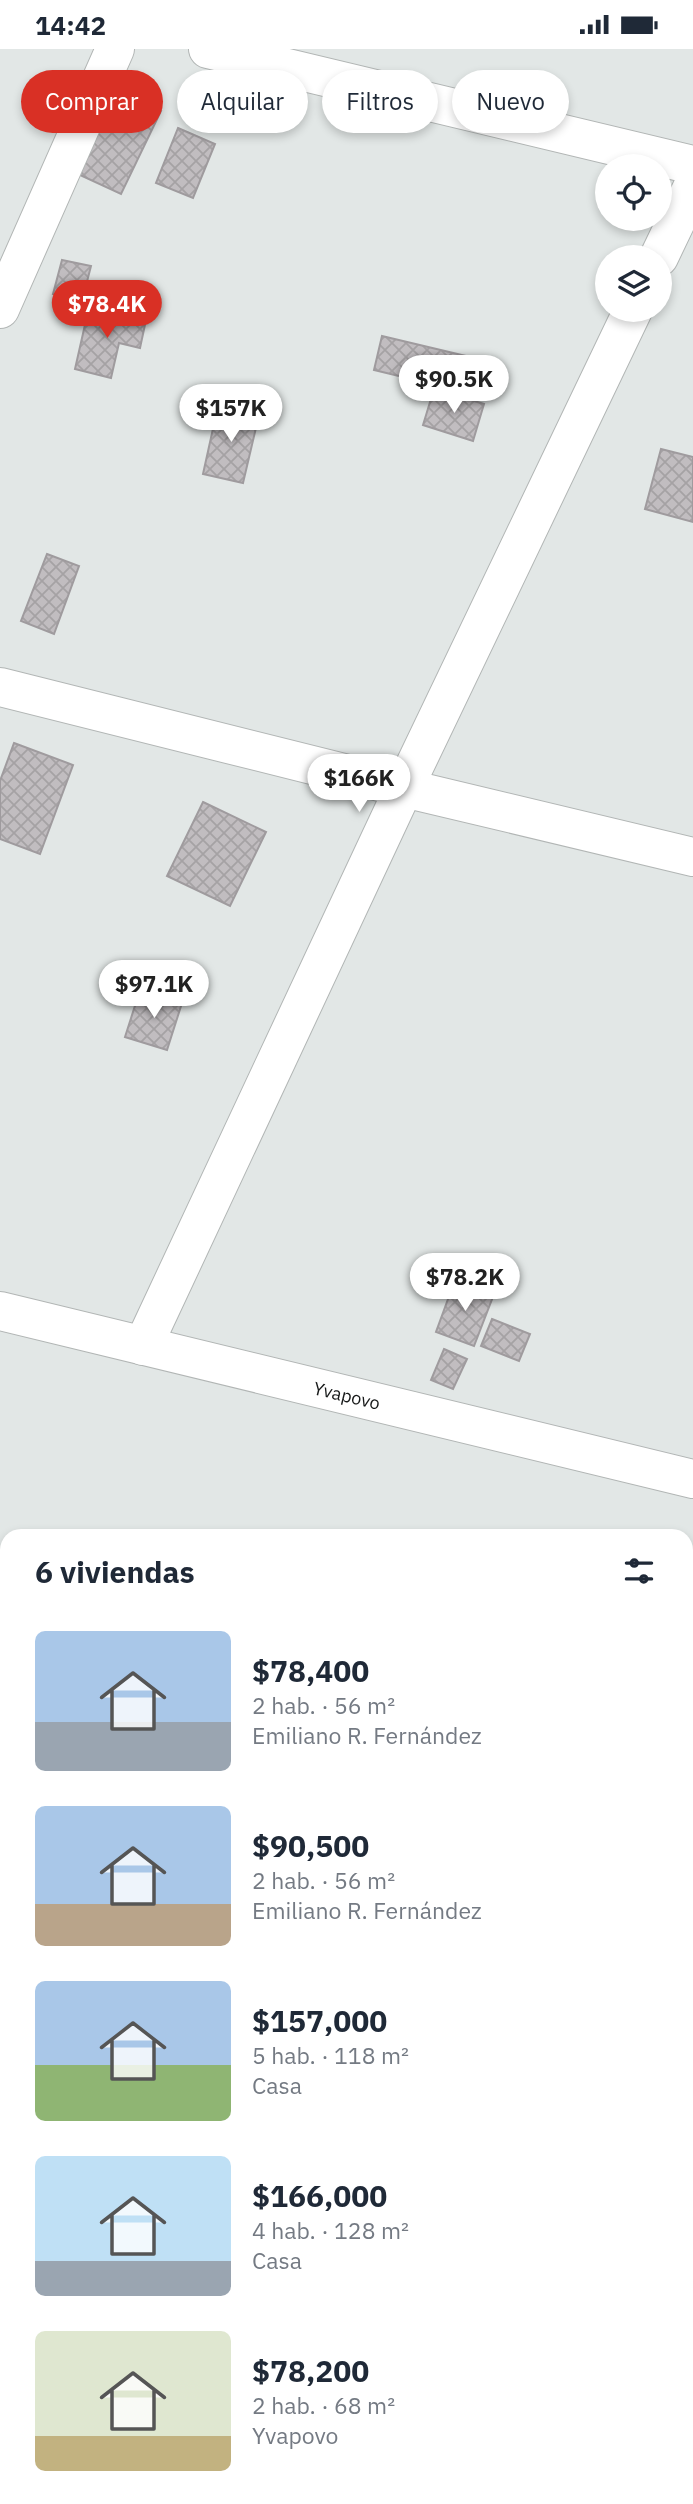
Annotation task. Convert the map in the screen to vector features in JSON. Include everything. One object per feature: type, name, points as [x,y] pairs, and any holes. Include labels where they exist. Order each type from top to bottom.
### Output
[{"type":"street","points":[[0,309],[115,49]]},
{"type":"street","points":[[208,49],[693,165]]},
{"type":"street","points":[[665,245],[693,186]]},
{"type":"street","points":[[143,1346],[404,788],[627,322]]},
{"type":"street","points":[[0,687],[693,857]]},
{"type":"street","name":"Yvapovo","points":[[0,1311],[693,1479]]},
{"type":"building","points":[[177,130],[177,133],[190,133],[215,144],[193,198],[156,183]]},
{"type":"building","points":[[84,133],[150,133],[121,194],[67,169]]},
{"type":"building","points":[[62,260],[91,266],[82,301],[53,294]]},
{"type":"building","points":[[89,307],[146,320],[140,348],[119,343],[111,378],[75,369]]},
{"type":"building","points":[[382,336],[466,356],[457,390],[374,370]]},
{"type":"building","points":[[434,389],[484,404],[473,441],[423,425]]},
{"type":"building","points":[[218,406],[259,415],[243,483],[203,474]]},
{"type":"building","points":[[661,449],[693,457],[693,522],[645,509]]},
{"type":"building","points":[[47,554],[79,566],[54,634],[21,621]]},
{"type":"building","points":[[14,743],[73,765],[40,854],[0,839],[0,781]]},
{"type":"building","points":[[203,802],[266,832],[230,906],[167,876]]},
{"type":"building","points":[[140,990],[182,1003],[167,1050],[125,1037]]},
{"type":"building","points":[[455,1280],[494,1294],[474,1346],[436,1332]]},
{"type":"building","points":[[492,1319],[530,1334],[519,1361],[481,1346]]},
{"type":"building","points":[[444,1349],[467,1359],[453,1389],[431,1380]]}]
